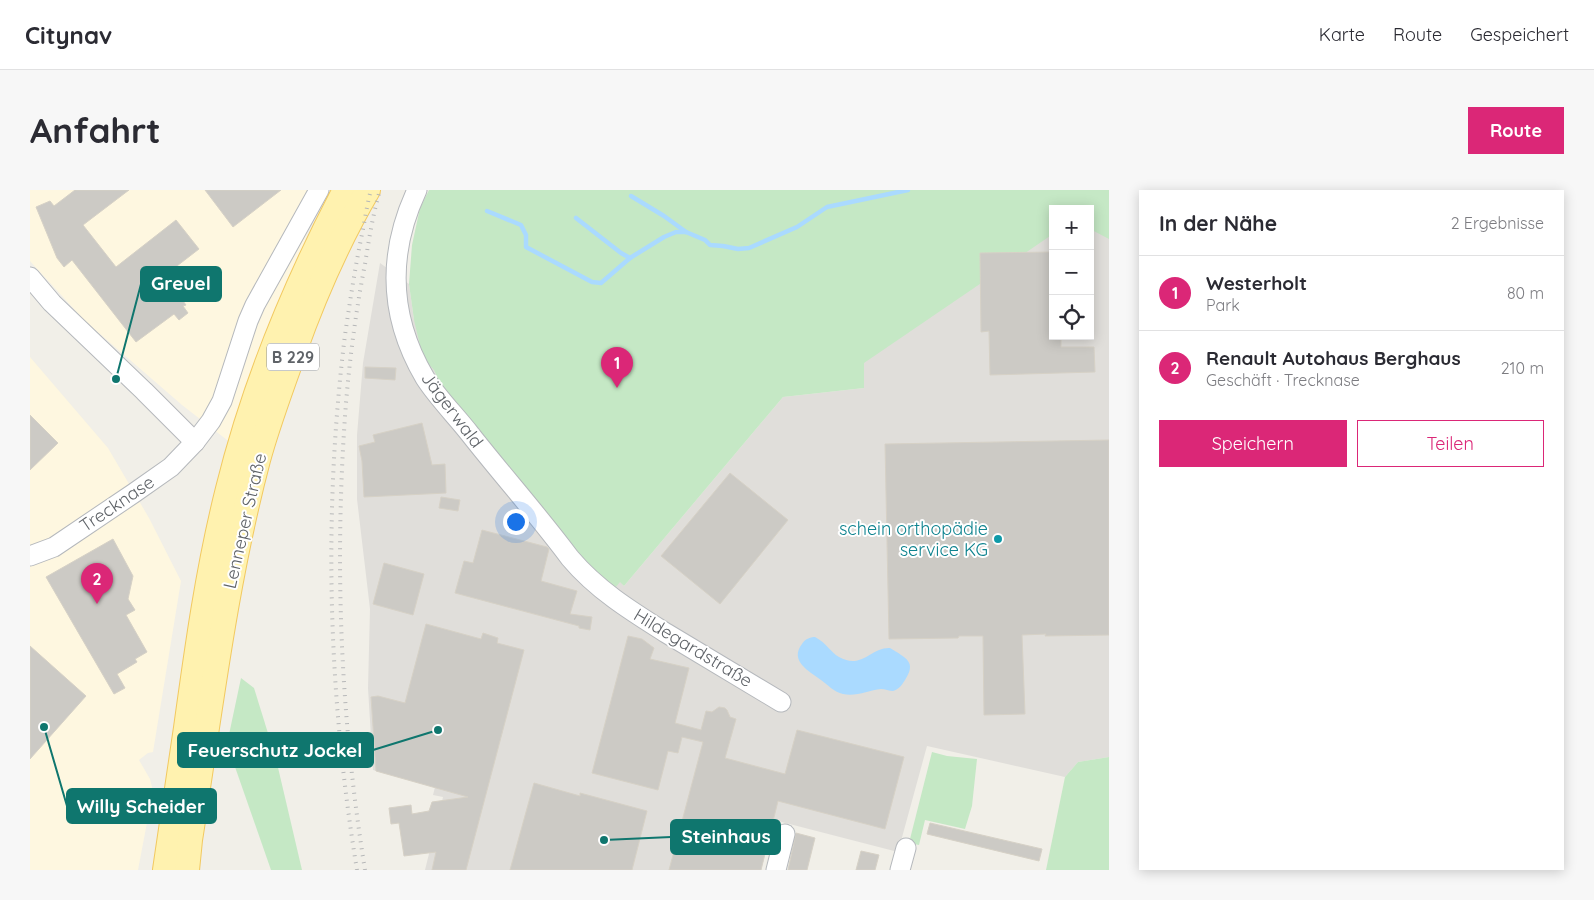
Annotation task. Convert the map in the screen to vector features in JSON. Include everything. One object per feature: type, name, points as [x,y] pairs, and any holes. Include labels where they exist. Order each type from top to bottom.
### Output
[{"type":"main road","name":"Lenneper Straße","points":[[165,870],[197,645],[244,515],[260,454],[305,323],[323,253],[345,190]]},
{"type":"main road","name":"Lenneper Straße","points":[[187,870],[224,616],[215,549],[228,489],[253,402],[283,321],[323,253],[368,190]]},
{"type":"street","name":"Trecknase","points":[[30,556],[54,546],[134,493],[171,467],[196,442],[222,401],[255,305],[319,190]]},
{"type":"street","name":"Jägerwald","points":[[417,190],[407,212],[402,231],[396,271],[400,321],[406,340],[426,380],[570,558],[588,578],[606,593]]},
{"type":"street","points":[[30,277],[52,303],[196,442]]},
{"type":"street","name":"Hildegardstraße","points":[[606,593],[708,660],[781,702]]},
{"type":"street","points":[[776,870],[785,834]]},
{"type":"street","points":[[900,870],[906,848]]},
{"type":"shaded area","points":[[30,190],[320,190],[315,213],[254,378],[236,447],[182,405],[85,321],[30,261]]},
{"type":"shaded area","points":[[1049,226],[1049,340],[1094,340],[1094,229],[1109,232],[1109,757],[1078,762],[1065,777],[927,746],[898,852],[774,820],[761,870],[425,870],[443,797],[433,795],[435,787],[373,770],[368,688],[370,609],[357,499],[357,435],[363,363],[380,263],[409,284],[414,320],[624,586],[783,397],[864,388],[864,351]]},
{"type":"shaded area","points":[[30,357],[108,448],[149,518],[181,581],[153,752],[148,753],[139,760],[150,779],[153,791],[138,870],[30,870]]},
{"type":"green space","points":[[429,190],[1109,190],[1109,239],[1094,231],[1094,205],[1049,205],[1049,237],[864,363],[864,388],[783,397],[624,586],[620,582],[615,588],[601,586],[491,451],[440,383],[434,370],[423,358],[414,320],[409,284],[412,245],[420,208]]},
{"type":"green space","points":[[241,678],[254,688],[276,759],[302,870],[271,870],[227,744]]},
{"type":"green space","points":[[932,752],[947,756],[977,759],[972,806],[965,829],[925,820],[919,845],[909,843]]},
{"type":"green space","points":[[1109,757],[1109,870],[1046,870],[1065,777],[1078,762]]},
{"type":"water","points":[[811,637],[815,637],[836,655],[847,660],[860,660],[877,651],[890,648],[908,661],[910,669],[901,685],[893,691],[881,689],[853,695],[840,693],[806,669],[799,660],[799,650],[802,644]]},
{"type":"building","points":[[75,190],[129,190],[83,225],[116,267],[176,220],[199,249],[164,276],[186,305],[183,306],[188,313],[179,320],[174,314],[136,342],[72,260],[64,267],[57,258],[36,207],[50,201],[54,206]]},
{"type":"building","points":[[205,190],[281,190],[233,227]]},
{"type":"building","points":[[1049,252],[1049,340],[1061,340],[1061,347],[1094,347],[1095,372],[990,375],[989,331],[981,332],[980,253]]},
{"type":"building","points":[[365,367],[396,368],[395,380],[365,378]]},
{"type":"building","points":[[30,415],[58,443],[30,470]]},
{"type":"building","points":[[422,423],[432,465],[445,464],[446,493],[364,497],[362,461],[359,446],[375,442],[373,435]]},
{"type":"building","name":"schein orthopädie service KG","points":[[1109,440],[1109,635],[1022,635],[1025,714],[984,715],[983,636],[889,639],[885,444]]},
{"type":"building","points":[[730,473],[788,520],[720,604],[661,556]]},
{"type":"building","points":[[441,497],[460,500],[458,511],[439,508]]},
{"type":"building","points":[[482,530],[547,547],[549,549],[541,581],[577,591],[570,614],[592,617],[590,630],[455,593],[464,561],[473,563]]},
{"type":"building","points":[[113,539],[133,576],[128,599],[135,610],[126,615],[147,652],[135,659],[137,662],[117,674],[125,688],[114,694],[46,577]]},
{"type":"building","points":[[384,563],[424,574],[413,615],[373,604]]},
{"type":"building","points":[[426,624],[481,639],[483,633],[498,638],[497,643],[524,650],[466,870],[432,870],[436,852],[404,856],[399,823],[391,824],[389,808],[411,805],[412,814],[429,811],[432,802],[468,797],[376,771],[371,697],[378,696],[405,703]]},
{"type":"building","points":[[628,636],[642,639],[654,648],[650,659],[689,668],[675,723],[701,730],[706,711],[712,712],[719,707],[725,708],[730,717],[736,719],[725,758],[785,774],[797,730],[904,757],[885,829],[778,801],[761,870],[669,870],[703,742],[682,737],[678,753],[668,751],[658,790],[592,773]]},
{"type":"building","points":[[30,646],[86,696],[30,759]]},
{"type":"building","points":[[534,783],[580,796],[580,793],[647,811],[632,870],[510,870]]},
{"type":"building","points":[[930,823],[1042,849],[1039,861],[927,834]]},
{"type":"building","points":[[796,833],[815,838],[807,870],[788,870]]},
{"type":"building","points":[[861,851],[879,855],[875,870],[856,870]]},
{"type":"waterway","points":[[487,211],[521,225],[526,235],[526,247],[592,282],[601,283],[630,258],[664,237],[676,232],[686,232],[705,240],[710,245],[738,249],[749,248],[797,227],[827,207],[908,190]]},
{"type":"waterway","points":[[631,196],[686,232]]},
{"type":"waterway","points":[[576,218],[630,258]]},
{"type":"railway","points":[[357,870],[347,804],[340,737],[335,670],[331,536],[338,402],[345,335],[357,259],[371,190]]},
{"type":"railway","points":[[365,870],[350,754],[345,695],[340,578],[340,520],[342,461],[351,350],[375,208],[380,190]]},
{"type":"place","name":"Greuel","points":[[116,379]]},
{"type":"place","name":"Westerholt","points":[[617,388]]},
{"type":"place","name":"schein orthopädie service KG","points":[[998,539]]},
{"type":"place","name":"Renault Autohaus Berghaus","points":[[97,604]]},
{"type":"place","name":"Willy Scheider","points":[[44,727]]},
{"type":"place","name":"Feuerschutz Jockel","points":[[438,730]]},
{"type":"place","name":"Steinhaus","points":[[604,840]]}]
